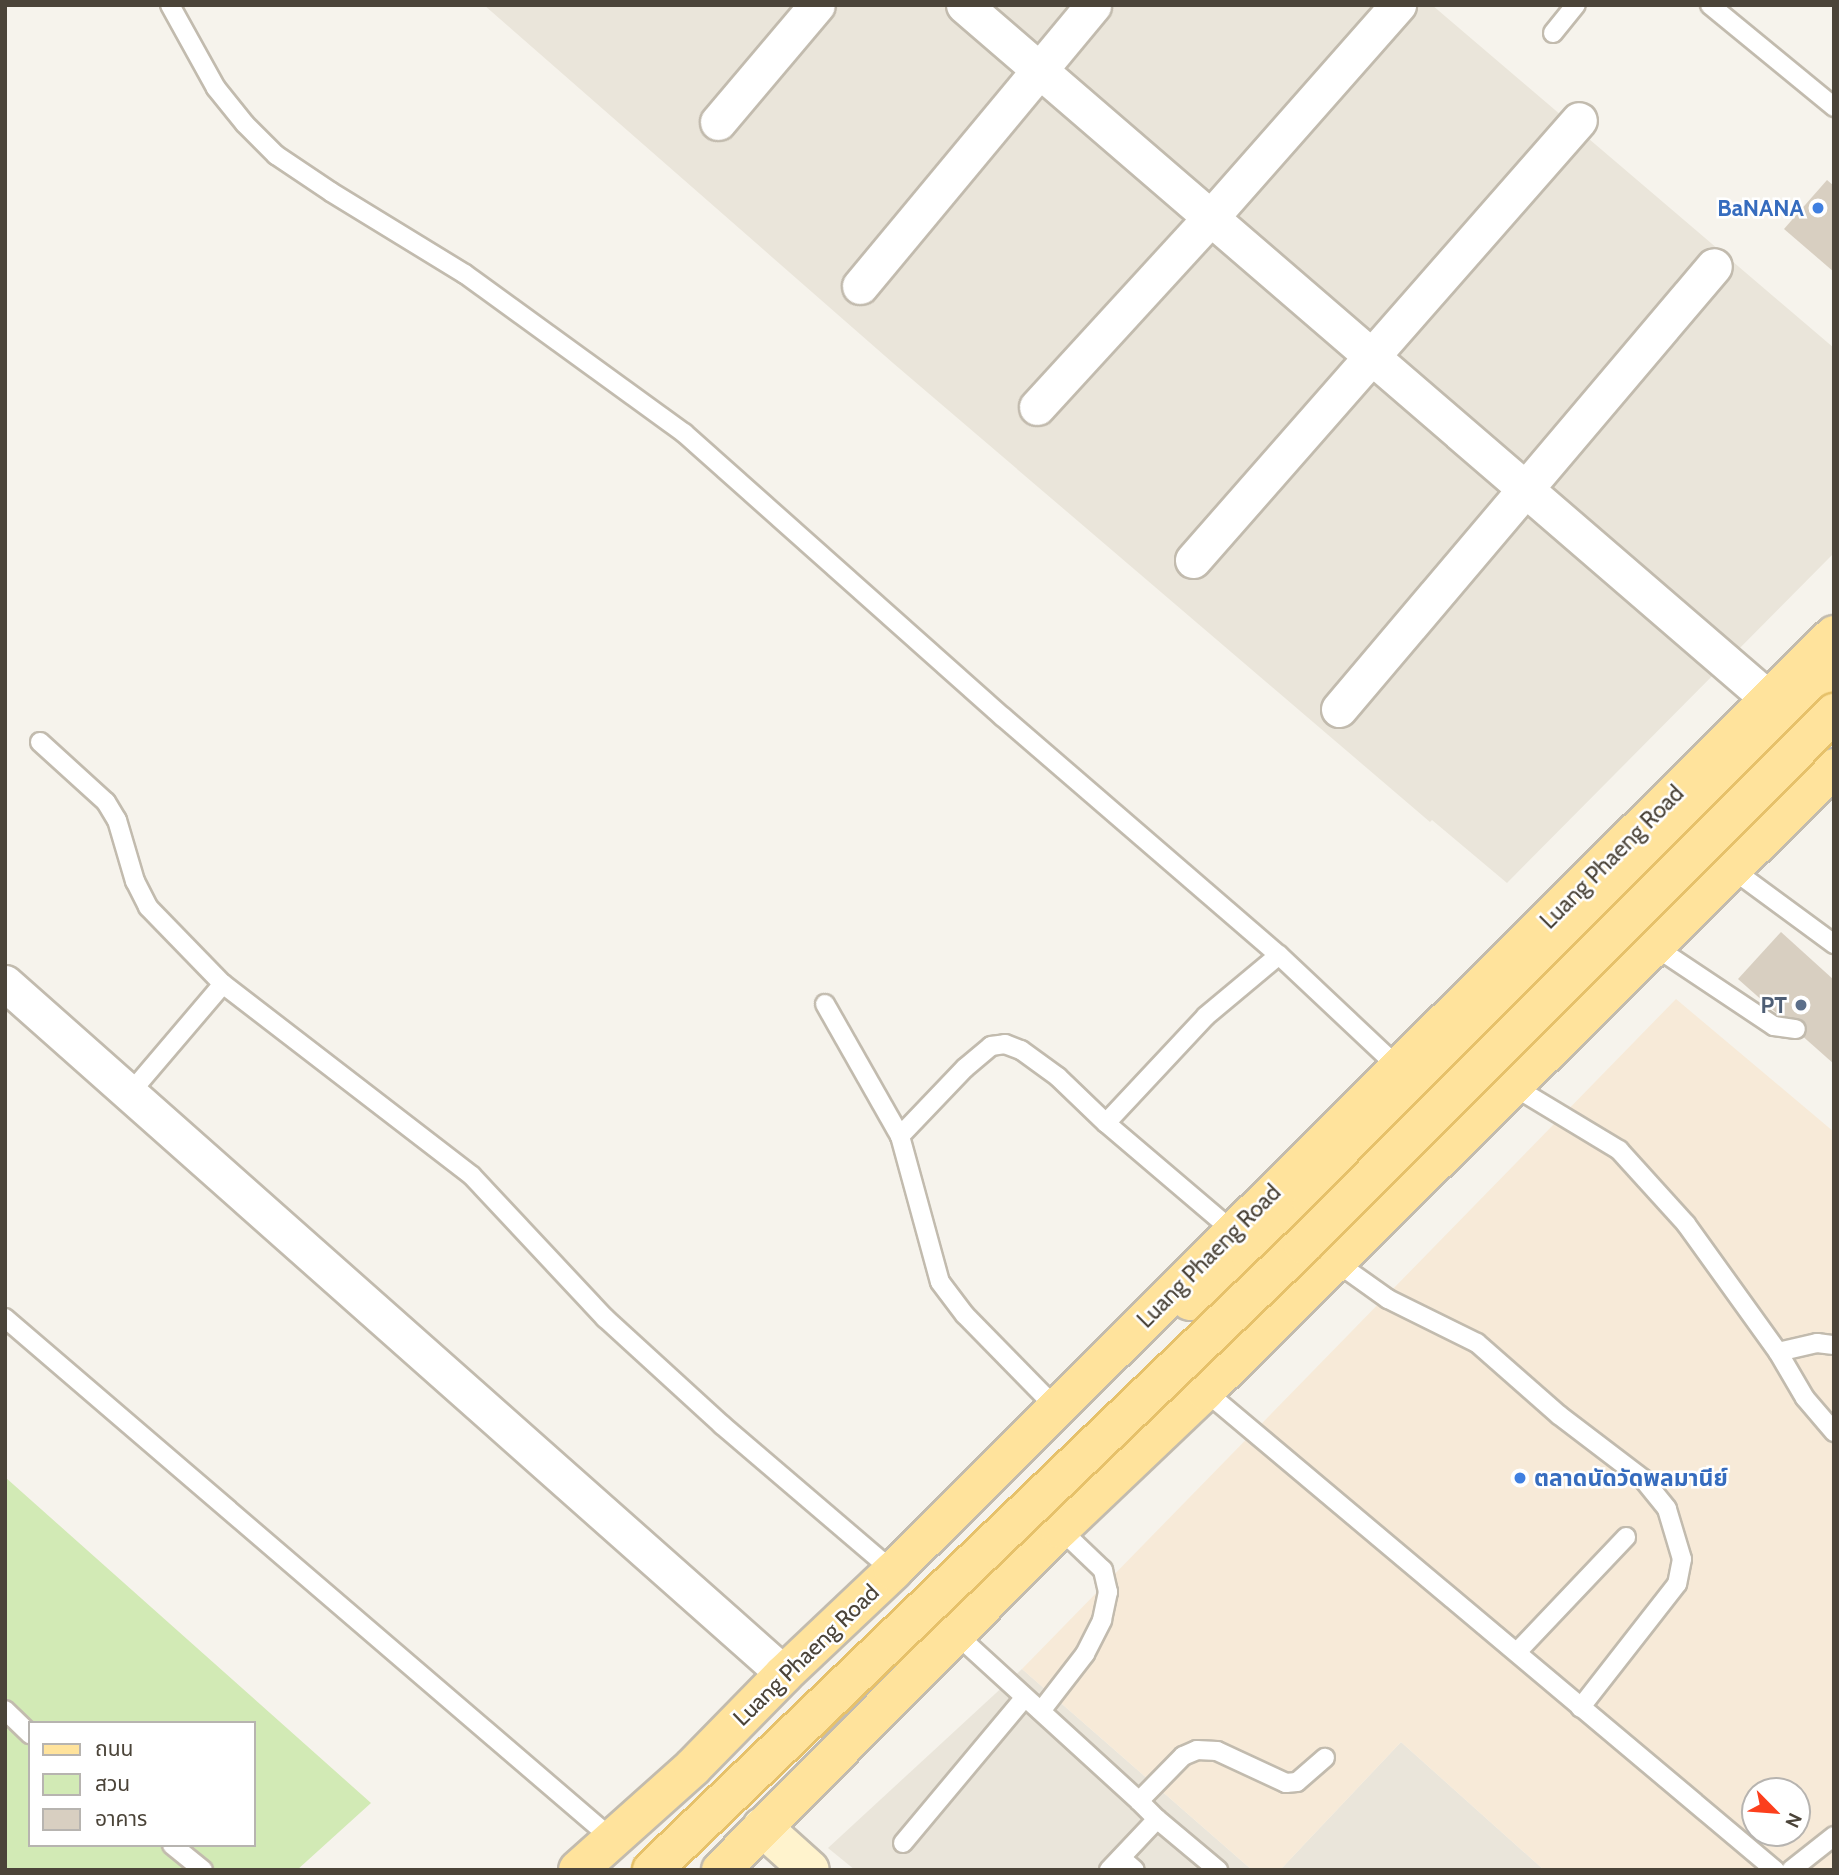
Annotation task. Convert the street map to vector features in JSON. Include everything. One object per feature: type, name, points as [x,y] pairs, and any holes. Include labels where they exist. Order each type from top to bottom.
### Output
[{"type":"main road","name":"Luang Phaeng Road","points":[[578,1870],[693,1767],[784,1674],[893,1571],[1834,635]]},
{"type":"main road","points":[[1095,1369],[1251,1256],[1312,1203],[1834,682]]},
{"type":"main road","points":[[652,1870],[1303,1244],[1834,713]]},
{"type":"main road","points":[[721,1870],[1060,1529],[1205,1391],[1834,768]]},
{"type":"main road","points":[[693,1767],[762,1827]]},
{"type":"street","points":[[718,122],[817,5]]},
{"type":"street","points":[[964,5],[1769,699]]},
{"type":"street","points":[[860,286],[1093,5]]},
{"type":"street","points":[[1037,407],[1211,217],[1398,5]]},
{"type":"street","points":[[1193,560],[1579,120]]},
{"type":"street","points":[[1339,709],[1714,266]]},
{"type":"street","points":[[5,983],[784,1674]]},
{"type":"street","points":[[762,1827],[810,1870]]},
{"type":"lane","points":[[170,5],[216,88],[245,124],[276,155],[465,274],[684,433],[1003,717],[1279,955],[1400,1069]]},
{"type":"lane","points":[[1552,33],[1576,5]]},
{"type":"lane","points":[[1710,5],[1834,107]]},
{"type":"lane","points":[[40,742],[106,802],[117,820],[135,881],[148,907],[223,984],[472,1176],[605,1318],[722,1425],[893,1571]]},
{"type":"lane","points":[[1732,869],[1834,944]]},
{"type":"lane","points":[[1654,946],[1774,1026],[1796,1030]]},
{"type":"lane","points":[[1107,1123],[1206,1016],[1279,955]]},
{"type":"lane","points":[[131,1092],[223,984]]},
{"type":"lane","points":[[825,1004],[900,1136],[911,1166],[940,1282],[965,1315],[1056,1408]]},
{"type":"lane","points":[[900,1136],[965,1068],[991,1046],[1005,1044],[1021,1050],[1058,1077],[1107,1123],[1233,1231]]},
{"type":"lane","points":[[1513,1086],[1619,1150],[1686,1224],[1778,1352],[1805,1398],[1834,1432]]},
{"type":"lane","points":[[1336,1262],[1388,1299],[1477,1343],[1559,1415],[1643,1479],[1667,1509],[1682,1559],[1677,1584],[1580,1708]]},
{"type":"lane","points":[[5,1318],[611,1839]]},
{"type":"lane","points":[[1778,1352],[1817,1343],[1834,1345]]},
{"type":"lane","points":[[1205,1391],[1518,1651],[1580,1708],[1775,1870]]},
{"type":"lane","points":[[1041,1711],[1085,1654],[1102,1620],[1108,1592],[1103,1570],[1060,1529]]},
{"type":"lane","points":[[1518,1651],[1626,1537]]},
{"type":"lane","points":[[955,1633],[1157,1819],[1218,1870]]},
{"type":"lane","points":[[903,1843],[1025,1697]]},
{"type":"lane","points":[[5,1710],[28,1732]]},
{"type":"lane","points":[[1139,1801],[1184,1756],[1197,1750],[1217,1751],[1286,1783],[1297,1782],[1325,1758]]},
{"type":"lane","points":[[1135,1870],[1115,1864],[1157,1819]]},
{"type":"lane","points":[[1791,1870],[1834,1836]]},
{"type":"lane","points":[[174,1847],[203,1870]]},
{"type":"shaded area","points":[[484,5],[1432,5],[1834,348],[1834,553],[1507,883],[1432,820],[1430,822],[893,363]]},
{"type":"shaded area","name":"ตลาดนัดวัดพลมานีย์","points":[[1676,999],[1834,1132],[1834,1870],[1544,1870],[1401,1742],[1280,1870],[1252,1870],[1022,1669]]},
{"type":"shaded area","points":[[1022,1669],[1252,1870],[855,1870],[828,1848]]},
{"type":"shaded area","points":[[1401,1742],[1544,1870],[1280,1870]]},
{"type":"green space","points":[[5,1477],[371,1803],[297,1870],[5,1870]]},
{"type":"building","name":"BaNANA","points":[[1827,180],[1834,186],[1834,272],[1784,229]]},
{"type":"building","name":"PT","points":[[1781,932],[1834,980],[1834,1064],[1738,979]]},
{"type":"place","name":"BaNANA","points":[[1818,208]]},
{"type":"place","name":"PT","points":[[1801,1005]]},
{"type":"place","name":"ตลาดนัดวัดพลมานีย์","points":[[1520,1478]]}]
